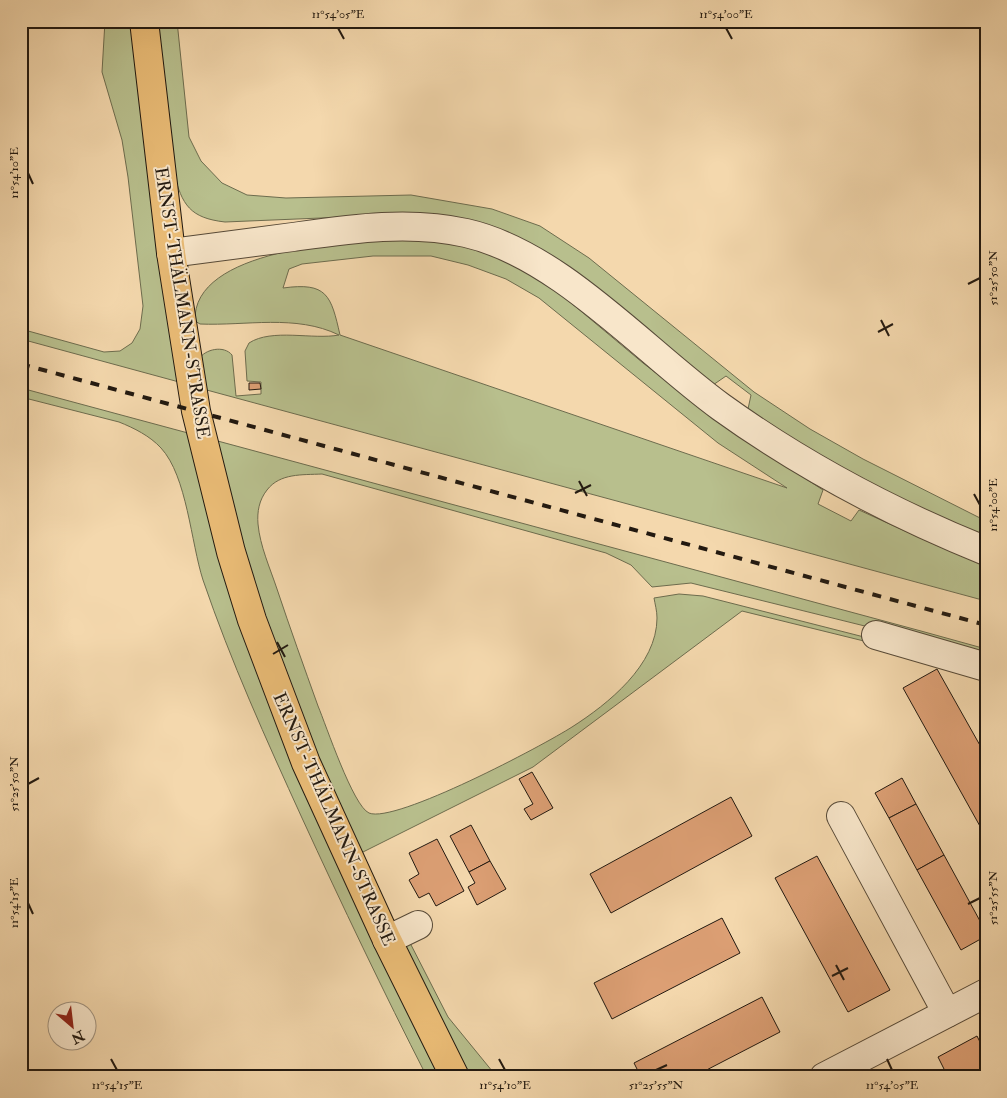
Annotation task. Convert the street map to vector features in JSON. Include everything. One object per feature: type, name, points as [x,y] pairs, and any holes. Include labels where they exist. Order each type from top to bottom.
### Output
[{"type":"main road","name":"ERNST-THÄLMANN-STRASSE","points":[[144,21],[171,253],[196,411],[231,552],[252,620],[306,763],[387,940],[455,1077]]},
{"type":"street","points":[[171,253],[388,226],[424,227],[466,233],[501,244],[537,262],[570,285],[721,407],[780,447],[885,507],[986,550]]},
{"type":"street","points":[[876,635],[986,667]]},
{"type":"street","points":[[841,816],[947,1013]]},
{"type":"street","points":[[387,940],[418,925]]},
{"type":"street","points":[[824,1077],[986,993]]},
{"type":"green space","points":[[105,21],[136,21],[179,382],[21,339],[21,329],[104,352],[120,351],[132,343],[140,329],[143,306],[128,177],[122,140],[102,72]]},
{"type":"green space","points":[[156,21],[177,21],[189,137],[201,161],[222,183],[247,195],[286,198],[411,195],[492,209],[540,226],[589,258],[754,392],[810,429],[863,459],[986,521],[986,537],[901,500],[795,441],[748,409],[751,395],[726,376],[713,385],[573,272],[537,247],[492,229],[393,215],[225,222],[203,217],[196,213],[184,202],[174,173]]},
{"type":"green space","points":[[375,240],[442,241],[483,251],[530,272],[564,297],[643,363],[728,428],[823,490],[818,504],[851,521],[859,510],[938,546],[986,565],[986,601],[203,389],[199,359],[210,351],[220,349],[232,355],[236,396],[261,394],[261,382],[247,381],[245,351],[249,343],[269,336],[339,335],[306,325],[288,323],[200,324],[195,321],[201,297],[218,278],[245,264],[277,254],[311,247]],"holes":[[[373,256],[431,256],[468,265],[506,279],[539,298],[718,443],[787,488],[340,335],[330,301],[325,294],[309,287],[283,288],[289,269],[302,264]]]},
{"type":"green space","points":[[21,388],[188,433],[288,752],[330,849],[441,1077],[427,1077],[348,916],[262,730],[225,641],[203,580],[183,492],[170,460],[157,444],[130,427],[119,422],[21,397]]},
{"type":"green space","points":[[214,440],[986,649],[986,656],[691,583],[652,587],[631,565],[606,553],[322,474],[299,475],[278,480],[267,490],[260,502],[258,520],[261,540],[297,648],[333,746],[355,796],[369,813],[384,813],[408,807],[470,781],[586,718],[628,682],[649,652],[655,635],[657,618],[654,598],[679,594],[703,596],[868,638],[872,643],[742,611],[533,767],[359,854],[308,737],[281,665],[245,553]]},
{"type":"green space","points":[[408,939],[448,1017],[497,1077],[468,1077],[402,942]]},
{"type":"building","points":[[249,383],[260,383],[261,389],[249,390]]},
{"type":"building","points":[[937,669],[986,756],[986,837],[903,688]]},
{"type":"building","points":[[532,772],[553,808],[531,820],[524,809],[533,804],[519,779]]},
{"type":"building","points":[[902,778],[916,804],[889,818],[875,793]]},
{"type":"building","points":[[731,797],[752,836],[611,913],[590,874]]},
{"type":"building","points":[[916,804],[944,855],[917,870],[889,818]]},
{"type":"building","points":[[471,825],[490,861],[469,872],[450,836]]},
{"type":"building","points":[[437,839],[464,891],[436,906],[429,893],[419,898],[409,880],[419,874],[409,853]]},
{"type":"building","points":[[944,855],[986,932],[986,936],[961,950],[917,870]]},
{"type":"building","points":[[817,856],[890,990],[848,1012],[775,878]]},
{"type":"building","points":[[490,861],[506,889],[477,905],[468,887],[475,883],[469,872]]},
{"type":"building","points":[[722,918],[740,953],[612,1019],[594,983]]},
{"type":"building","points":[[762,997],[780,1032],[693,1077],[641,1077],[634,1063]]},
{"type":"building","points":[[977,1036],[986,1054],[986,1074],[981,1077],[948,1077],[938,1057]]},
{"type":"railway","points":[[21,364],[986,625]]}]
